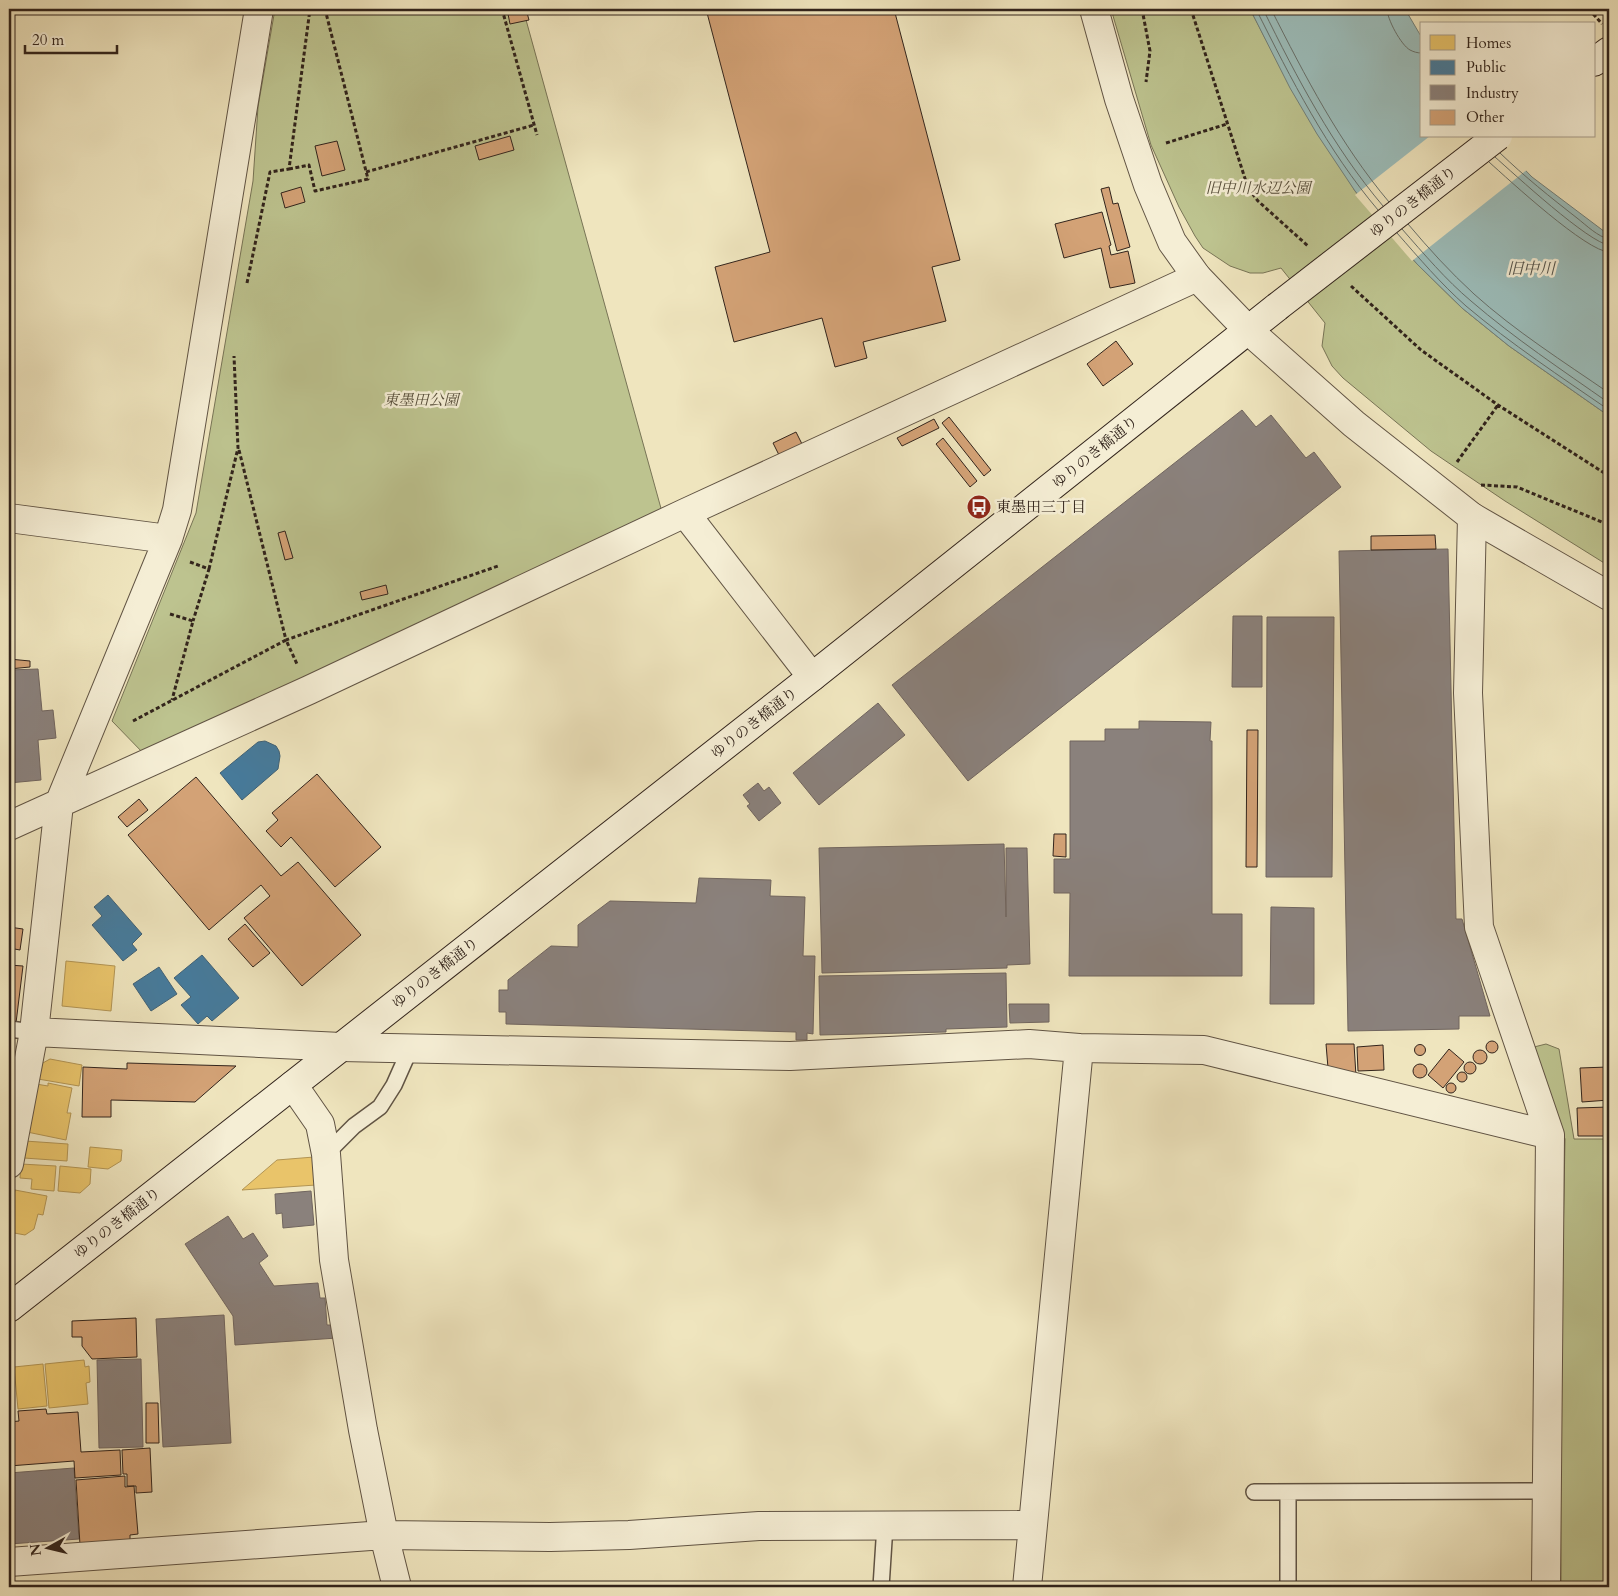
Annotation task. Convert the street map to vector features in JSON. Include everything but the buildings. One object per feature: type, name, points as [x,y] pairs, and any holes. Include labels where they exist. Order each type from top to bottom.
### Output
[{"type":"street","points":[[9,1164],[22,1031],[59,804],[168,539],[177,510],[259,9]]},
{"type":"street","points":[[1094,9],[1119,99],[1148,185],[1172,242],[1197,277],[1248,330],[1354,424],[1472,517],[1609,596]]},
{"type":"street","name":"ゆりのき橋通り","points":[[9,1308],[812,678],[1277,307],[1495,138]]},
{"type":"street","points":[[9,826],[309,690],[685,513],[1197,277]]},
{"type":"street","points":[[685,513],[812,678]]},
{"type":"street","points":[[1472,517],[1468,693],[1479,927],[1550,1135],[1546,1587]]},
{"type":"street","points":[[9,518],[168,539]]},
{"type":"street","points":[[22,1031],[341,1047],[790,1056],[1028,1044],[1079,1048],[1204,1050],[1550,1135]]},
{"type":"street","points":[[1027,1587],[1079,1048]]},
{"type":"street","points":[[293,1085],[320,1124],[326,1154],[334,1260],[362,1430],[384,1536],[397,1587]]},
{"type":"street","points":[[9,1562],[384,1536],[550,1537],[629,1535],[759,1526],[1032,1525]]},
{"type":"lane","points":[[326,1154],[344,1135],[380,1106],[394,1085],[410,1049]]},
{"type":"lane","points":[[1254,1492],[1547,1491]]},
{"type":"lane","points":[[1288,1493],[1288,1587]]},
{"type":"lane","points":[[881,1587],[885,1525]]},
{"type":"path","points":[[289,169],[310,9]]},
{"type":"path","points":[[246,287],[270,172],[309,165],[315,192],[368,179],[325,9]]},
{"type":"path","points":[[502,9],[537,135]]},
{"type":"path","points":[[1119,99],[1135,91],[1147,81],[1150,51],[1142,9]]},
{"type":"path","points":[[1589,9],[1594,22]]},
{"type":"path","points":[[1596,28],[1603,48]]},
{"type":"path","points":[[1161,144],[1227,124]]},
{"type":"path","points":[[366,172],[534,125]]},
{"type":"path","points":[[234,354],[238,448],[286,640],[309,690]]},
{"type":"path","points":[[1457,462],[1498,404]]},
{"type":"path","points":[[172,700],[209,569],[238,448]]},
{"type":"path","points":[[1481,485],[1517,486],[1609,525]]},
{"type":"path","points":[[185,561],[209,569]]},
{"type":"path","points":[[133,721],[286,640],[500,565]]},
{"type":"path","points":[[170,615],[193,621]]},
{"type":"green space","name":"東墨田公園","points":[[275,9],[523,9],[662,512],[145,755],[112,721],[196,513],[253,181],[258,107]]},
{"type":"green space","name":"旧中川水辺公園","points":[[1111,9],[1250,9],[1355,191],[1417,264],[1462,308],[1509,346],[1609,416],[1609,566],[1505,501],[1431,451],[1343,378],[1332,366],[1322,346],[1325,323],[1281,268],[1263,273],[1250,273],[1230,266],[1203,248],[1179,207],[1151,145]]},
{"type":"green space","points":[[1546,1044],[1559,1049],[1574,1139],[1609,1139],[1609,1587],[1561,1587],[1560,1407],[1565,1139],[1534,1047]]},
{"type":"water","name":"旧中川","points":[[1250,9],[1405,9],[1420,35],[1420,138],[1494,138],[1532,177],[1609,235],[1609,416],[1509,346],[1462,308],[1417,264],[1355,191],[1317,134],[1290,88]]},
{"type":"pier","points":[[1427,138],[1497,138],[1528,169],[1412,261],[1355,195]]},
{"type":"place","name":"東墨田三丁目","points":[[979,507]]}]
